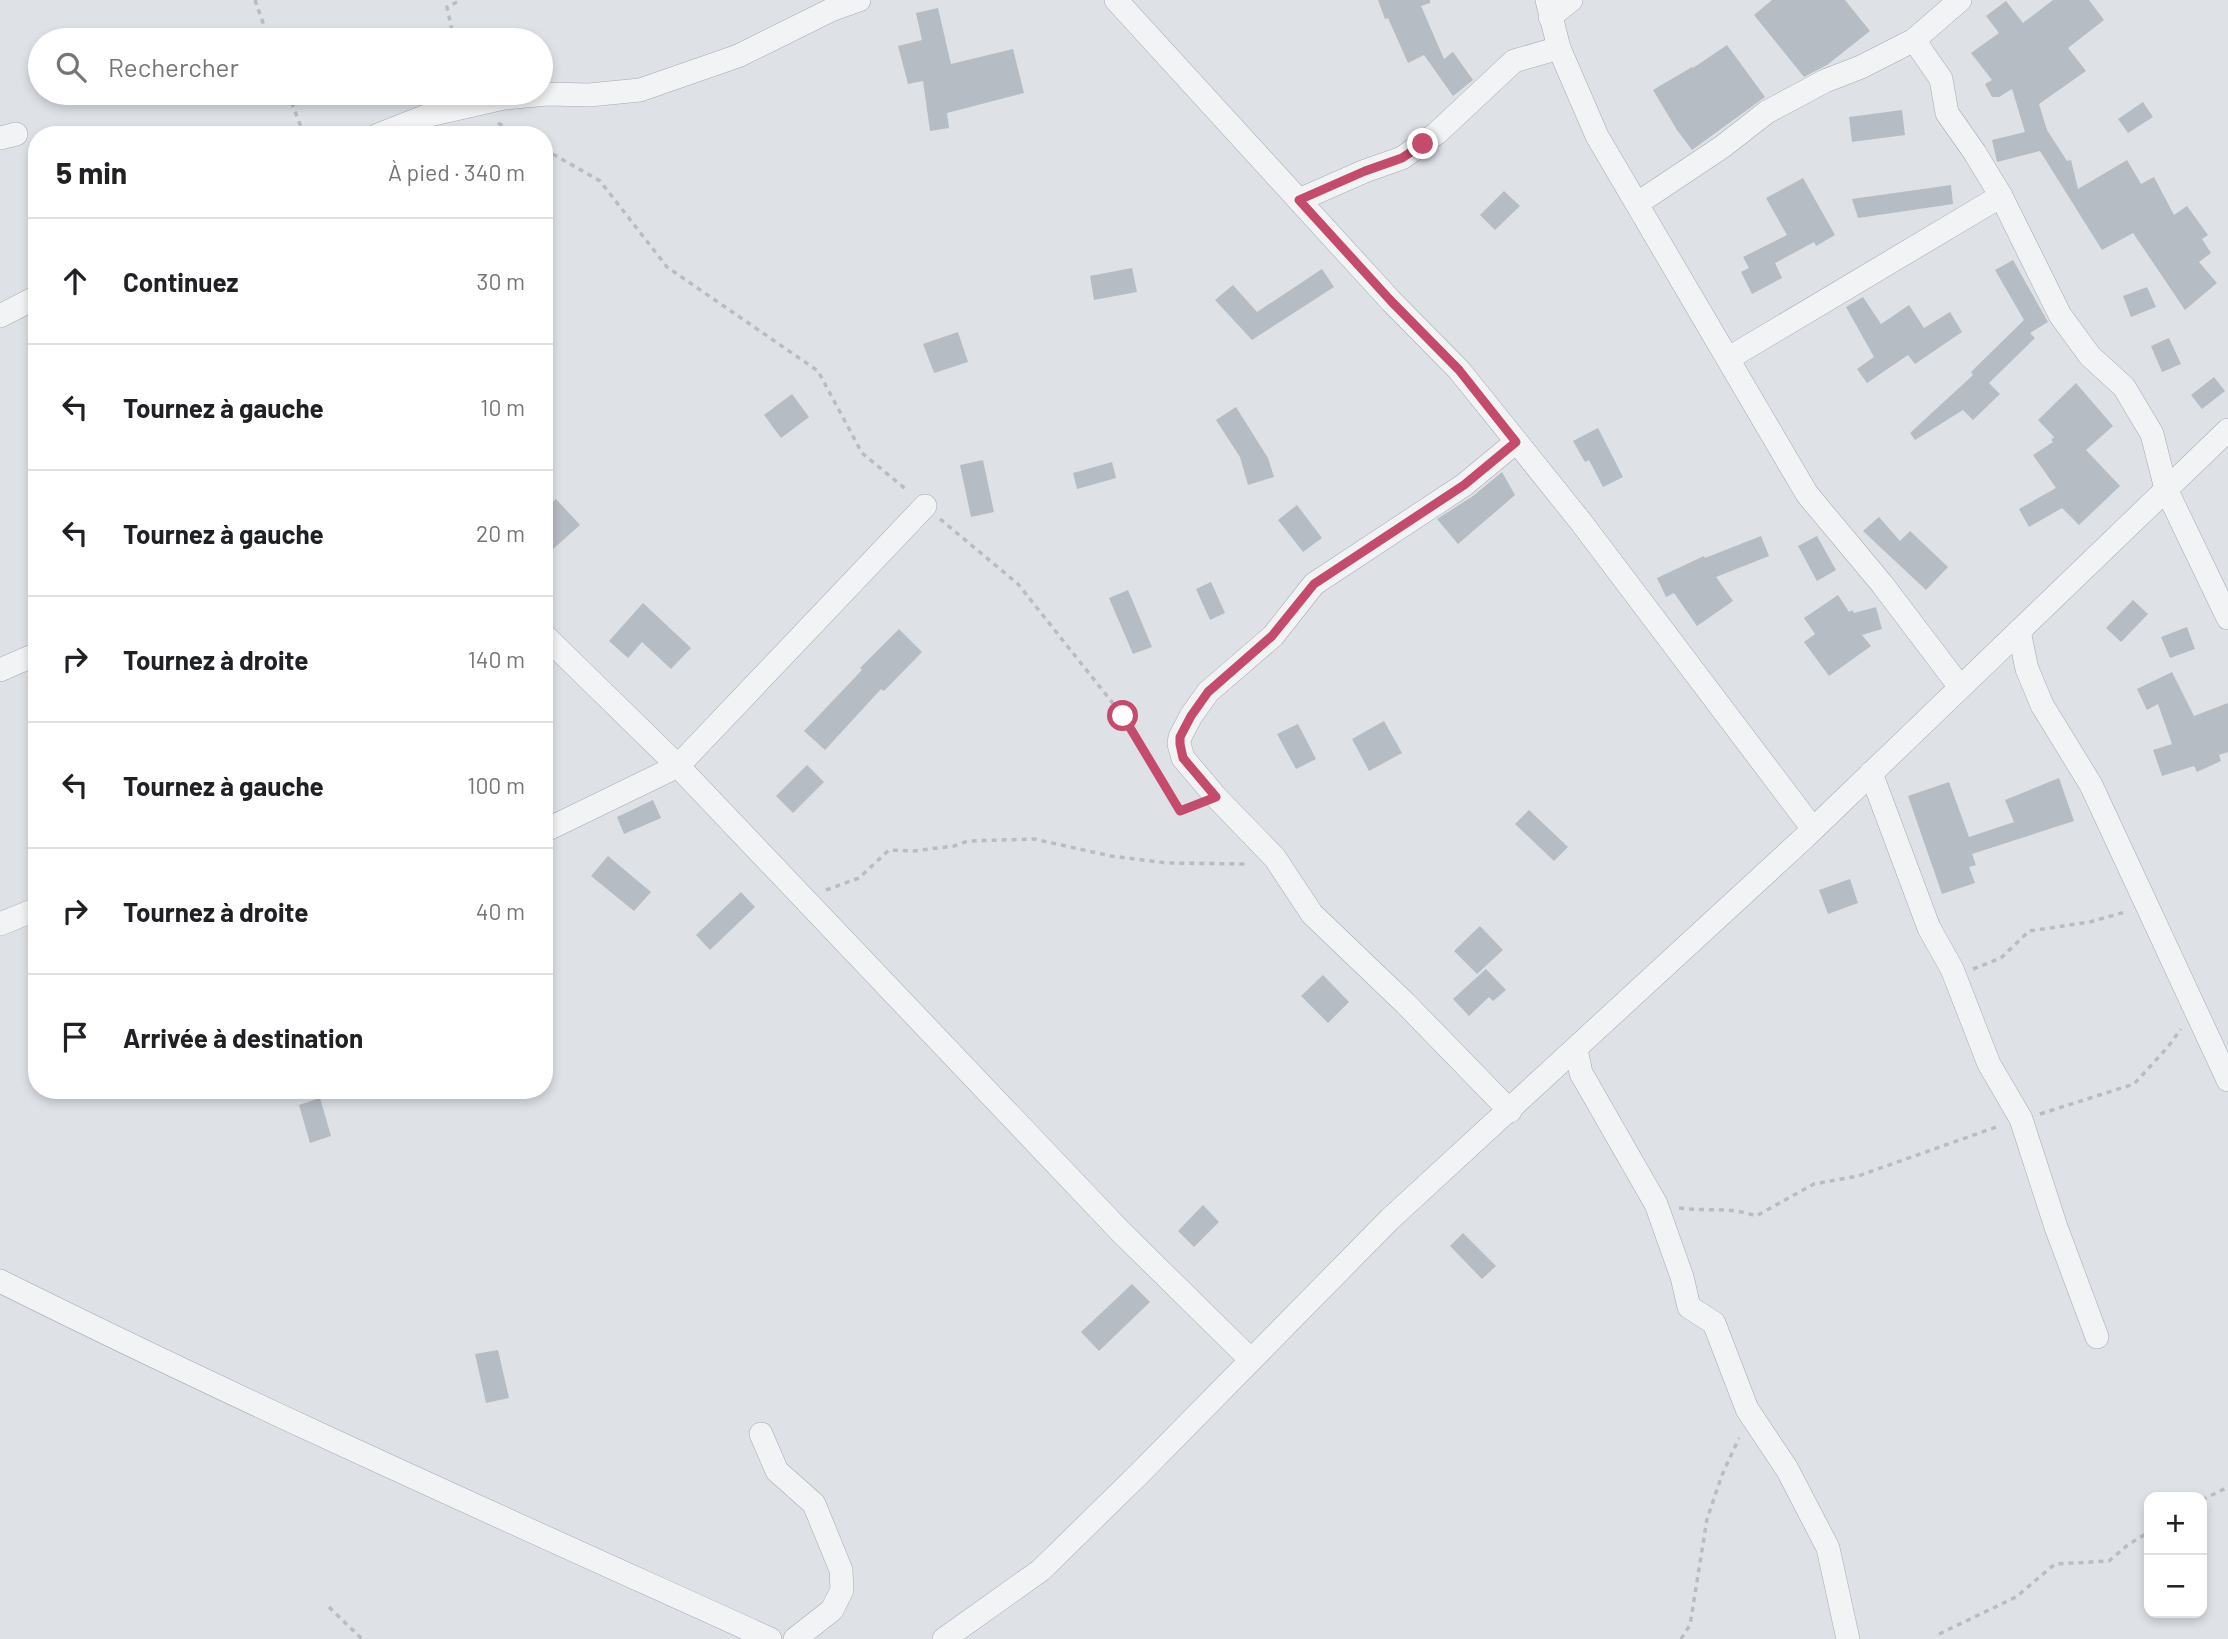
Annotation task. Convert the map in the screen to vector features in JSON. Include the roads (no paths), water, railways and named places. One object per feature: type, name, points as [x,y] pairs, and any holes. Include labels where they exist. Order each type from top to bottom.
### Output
[{"type":"street","points":[[553,94],[589,95],[640,90],[738,56],[831,10],[859,0]]},
{"type":"street","points":[[1116,0],[1391,301],[1459,370],[1580,522],[1814,829]]},
{"type":"street","points":[[1571,0],[1548,9],[1559,48],[1597,136],[1807,494],[1882,584],[1960,687]]},
{"type":"street","points":[[1638,203],[1722,147],[1767,112],[1825,81],[1861,67],[1914,40],[1960,0]]},
{"type":"street","points":[[1914,40],[1941,79],[1947,113],[2001,196],[2060,315],[2090,356],[2124,387],[2152,434],[2166,489],[2228,618]]},
{"type":"street","points":[[1299,200],[1402,158],[1437,133],[1514,61],[1559,48]]},
{"type":"street","points":[[401,126],[429,115],[473,105]]},
{"type":"street","points":[[1729,358],[2001,196]]},
{"type":"street","points":[[0,316],[28,302]]},
{"type":"street","points":[[944,1639],[1041,1570],[1390,1219],[1814,829],[2228,430]]},
{"type":"street","points":[[1510,1111],[1405,1003],[1312,914],[1275,858],[1216,797],[1183,758],[1180,737],[1208,692],[1272,636],[1314,584],[1464,485],[1516,442]]},
{"type":"street","points":[[553,827],[678,766],[925,506]]},
{"type":"street","points":[[2203,566],[2228,575]]},
{"type":"street","points":[[2019,631],[2027,669],[2037,695],[2091,785],[2228,1080]]},
{"type":"street","points":[[553,644],[678,766],[1121,1232],[1251,1360]]},
{"type":"street","points":[[0,670],[28,658]]},
{"type":"street","points":[[1871,773],[1929,928],[1952,968],[1989,1064],[2021,1119],[2056,1227],[2097,1337]]},
{"type":"street","points":[[0,925],[28,913]]},
{"type":"street","points":[[1576,1049],[1581,1073],[1657,1205],[1682,1277],[1689,1307],[1714,1323],[1747,1409],[1787,1469],[1828,1548],[1848,1639]]},
{"type":"street","points":[[0,1281],[273,1412],[770,1639]]},
{"type":"street","points":[[761,1434],[777,1471],[814,1504],[841,1570],[842,1590],[832,1610],[795,1639]]}]
